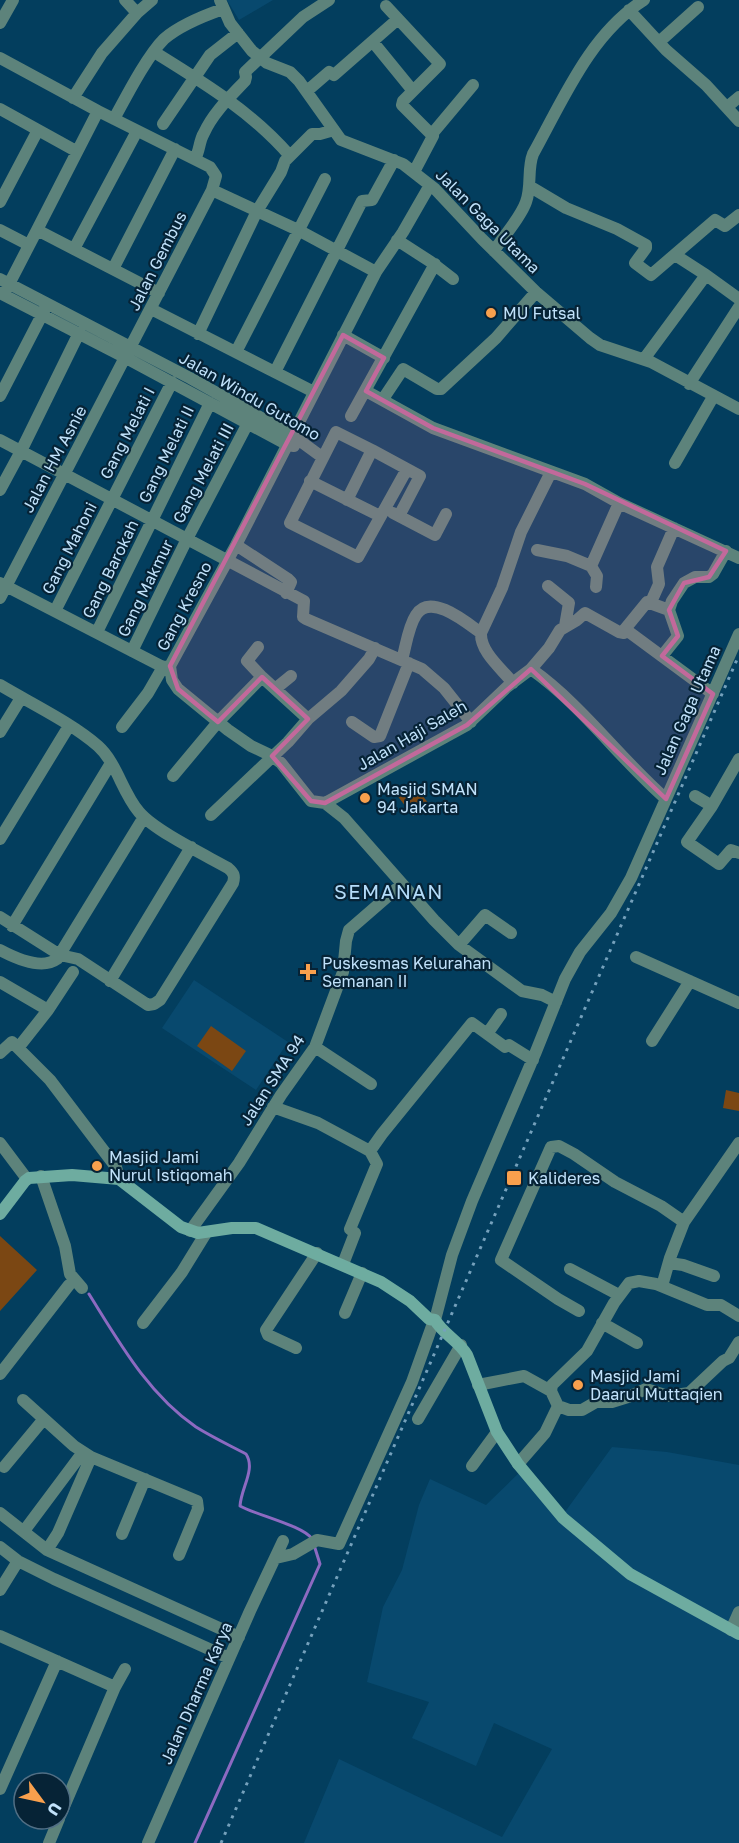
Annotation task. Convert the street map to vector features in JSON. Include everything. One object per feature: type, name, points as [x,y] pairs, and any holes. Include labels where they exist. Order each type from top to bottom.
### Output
[{"type":"street","points":[[0,23],[13,0]]},
{"type":"street","points":[[125,0],[136,12]]},
{"type":"street","points":[[73,98],[102,53],[136,12],[152,0]]},
{"type":"street","points":[[195,159],[201,148],[204,133],[245,81],[245,72],[303,17],[329,0]]},
{"type":"street","points":[[114,119],[154,52],[166,38],[221,4]]},
{"type":"street","name":"Jalan Gaga Utama","points":[[221,4],[238,33],[260,58],[290,72],[307,91],[338,137],[345,142],[394,160],[414,172],[566,319],[600,345],[644,359],[739,410]]},
{"type":"street","points":[[494,250],[526,203],[529,169],[533,154],[576,76],[595,48],[634,4],[659,42],[739,121]]},
{"type":"street","points":[[386,6],[440,64],[403,101],[402,105],[432,134]]},
{"type":"street","points":[[659,42],[698,7]]},
{"type":"street","points":[[307,91],[329,72],[334,75],[398,19]]},
{"type":"street","points":[[163,124],[194,76],[216,48],[238,33]]},
{"type":"street","points":[[373,42],[413,91]]},
{"type":"street","points":[[154,52],[194,76],[247,114],[275,138],[290,156]]},
{"type":"street","points":[[0,58],[73,98],[195,159],[214,171],[216,181],[212,190],[298,230],[376,272]]},
{"type":"street","points":[[414,172],[432,140],[432,134],[473,86]]},
{"type":"street","points":[[727,107],[739,97]]},
{"type":"street","points":[[1,111],[76,151]]},
{"type":"street","points":[[3,290],[99,111]]},
{"type":"street","points":[[0,202],[38,130]]},
{"type":"street","points":[[74,249],[136,130]]},
{"type":"street","points":[[198,334],[257,212],[285,161],[312,134],[334,130]]},
{"type":"street","points":[[113,269],[175,149]]},
{"type":"street","points":[[275,372],[362,201],[372,200],[394,160]]},
{"type":"street","points":[[236,352],[325,179]]},
{"type":"street","name":"Gang Kresno","points":[[122,727],[167,667],[236,546],[376,272],[429,185]]},
{"type":"street","points":[[529,186],[566,208],[613,227],[645,245],[646,248],[635,264],[651,275],[715,220],[725,226],[739,215]]},
{"type":"street","name":"Jalan Gembus","points":[[129,352],[212,190]]},
{"type":"street","points":[[0,230],[29,245]]},
{"type":"street","points":[[37,230],[159,293]]},
{"type":"street","points":[[397,240],[435,264],[453,279]]},
{"type":"street","points":[[675,255],[739,299]]},
{"type":"street","points":[[351,416],[435,264]]},
{"type":"street","points":[[644,359],[706,275]]},
{"type":"street","name":"Jalan Windu Gutomo","points":[[3,290],[129,352],[290,440],[297,446],[322,457]]},
{"type":"street","points":[[383,399],[403,369],[437,389],[441,389],[490,344],[536,292]]},
{"type":"street","points":[[689,384],[739,307]]},
{"type":"street","points":[[0,396],[45,309]]},
{"type":"street","name":"Jalan Windu Gutomo","points":[[45,309],[79,333],[129,352],[172,382],[187,384],[210,403],[248,423],[290,440]]},
{"type":"street","points":[[151,309],[314,392]]},
{"type":"street","points":[[0,490],[79,333]]},
{"type":"street","points":[[343,335],[384,358]]},
{"type":"street","name":"Jalan HM Asnie","points":[[2,589],[129,352]]},
{"type":"street","name":"Gang Melati I","points":[[112,499],[172,382]]},
{"type":"street","points":[[366,391],[433,428],[585,484],[620,503],[739,558]]},
{"type":"street","points":[[675,463],[713,397]]},
{"type":"street","name":"Gang Melati II","points":[[152,520],[210,403]]},
{"type":"street","name":"Gang Melati III","points":[[187,539],[248,423]]},
{"type":"street","points":[[399,516],[420,476],[372,450],[336,432],[290,523],[358,557],[407,469]]},
{"type":"street","points":[[0,440],[304,602],[303,616],[306,619],[422,669],[434,678],[471,722]]},
{"type":"street","points":[[347,500],[372,450]]},
{"type":"street","points":[[513,683],[486,650],[480,637],[495,606],[521,532],[551,472]]},
{"type":"street","points":[[310,482],[347,500],[399,516],[435,536],[446,514]]},
{"type":"street","name":"Gang Mahoni","points":[[55,611],[112,499]]},
{"type":"street","points":[[591,566],[620,503]]},
{"type":"street","name":"Gang Barokah","points":[[97,633],[152,520]]},
{"type":"street","points":[[651,602],[659,584],[657,567],[675,528]]},
{"type":"street","name":"Gang Makmur","points":[[132,651],[187,539]]},
{"type":"street","points":[[236,546],[288,579],[291,582],[286,593]]},
{"type":"street","points":[[537,550],[567,556],[591,566],[597,576],[596,587]]},
{"type":"street","points":[[662,656],[678,636],[669,610],[672,601],[684,583],[695,577],[710,577],[717,570],[726,551]]},
{"type":"street","points":[[548,586],[569,603],[565,626]]},
{"type":"street","points":[[2,589],[55,611],[167,667],[178,689],[251,746],[272,756],[288,770],[311,801],[325,803],[344,818],[459,945],[522,991],[543,995],[556,1002]]},
{"type":"street","points":[[565,626],[585,613],[624,633],[644,604],[651,602],[669,610]]},
{"type":"street","points":[[352,722],[374,736],[380,736],[405,662],[414,617],[424,607],[450,612],[481,633]]},
{"type":"street","name":"Jalan Haji Saleh","points":[[325,803],[471,722],[531,669],[565,626]]},
{"type":"street","points":[[625,629],[713,694]]},
{"type":"street","name":"Jalan Gaga Utama","points":[[276,1558],[293,1554],[315,1541],[339,1544],[412,1382],[434,1323],[452,1255],[472,1201],[556,1002],[580,952],[611,913],[632,878],[739,634]]},
{"type":"street","points":[[258,647],[247,662],[308,719]]},
{"type":"street","points":[[211,815],[308,719],[341,691],[369,659],[375,648]]},
{"type":"street","points":[[531,669],[567,700],[640,777],[666,799]]},
{"type":"street","points":[[275,689],[291,676]]},
{"type":"street","points":[[173,776],[218,722],[262,677]]},
{"type":"street","points":[[0,686],[69,726],[97,746],[111,763],[144,817],[232,872],[235,877],[159,1000],[148,1005],[78,959],[60,955],[0,917]]},
{"type":"street","points":[[0,732],[21,698]]},
{"type":"street","points":[[0,839],[69,726]]},
{"type":"street","points":[[739,759],[712,806],[687,842],[719,864],[731,850],[739,853]]},
{"type":"street","points":[[12,926],[111,763]]},
{"type":"street","points":[[695,796],[712,806]]},
{"type":"street","points":[[0,950],[13,956],[46,964],[53,962],[60,955],[144,817]]},
{"type":"street","points":[[110,981],[191,847]]},
{"type":"street","name":"Jalan SMA 94","points":[[190,1231],[239,1163],[273,1107],[315,1047],[343,972],[349,930],[402,884]]},
{"type":"street","points":[[459,945],[485,915],[511,933]]},
{"type":"street","points":[[636,957],[739,1003]]},
{"type":"street","points":[[18,1048],[48,1010],[73,972]]},
{"type":"street","points":[[652,1041],[690,981]]},
{"type":"street","points":[[0,982],[48,1010]]},
{"type":"street","points":[[487,1034],[501,1014]]},
{"type":"street","points":[[370,1151],[472,1023],[505,1047],[509,1045],[533,1060]]},
{"type":"street","points":[[0,1053],[12,1042],[50,1080],[116,1167],[119,1179]]},
{"type":"street","points":[[315,1047],[371,1084]]},
{"type":"street","points":[[273,1107],[318,1123],[370,1151],[377,1164],[350,1229],[355,1233],[343,1264]]},
{"type":"street","points":[[0,1143],[27,1179]]},
{"type":"street","points":[[662,1286],[684,1222],[739,1143]]},
{"type":"street","points":[[579,1311],[501,1260],[551,1147],[555,1145],[574,1154],[615,1182],[661,1206],[684,1222]]},
{"type":"street","points":[[0,1214],[27,1179],[40,1176],[72,1175],[119,1179],[174,1222],[190,1231],[206,1233],[232,1228],[256,1228],[381,1282],[410,1301],[462,1345],[497,1432],[518,1464],[563,1518],[620,1566],[735,1632],[739,1612]]},
{"type":"street","points":[[40,1176],[65,1246],[70,1274],[82,1288]]},
{"type":"street","points":[[143,1323],[182,1272],[206,1233]]},
{"type":"street","points":[[296,1348],[268,1335],[266,1330],[317,1253]]},
{"type":"street","points":[[669,1263],[683,1265],[714,1276]]},
{"type":"street","points":[[570,1269],[619,1295]]},
{"type":"street","points":[[345,1313],[362,1273]]},
{"type":"street","points":[[739,1316],[721,1305],[707,1305],[662,1286],[633,1281],[619,1295],[587,1351],[552,1385],[551,1391],[558,1406],[569,1410],[582,1410],[596,1402],[612,1402],[646,1389],[668,1396],[682,1395],[694,1389],[723,1361],[734,1357],[739,1342]]},
{"type":"street","points":[[0,1374],[69,1285]]},
{"type":"street","points":[[602,1323],[637,1343]]},
{"type":"street","points":[[418,1419],[462,1345]]},
{"type":"street","points":[[478,1385],[524,1376],[551,1391]]},
{"type":"street","points":[[23,1400],[43,1420],[87,1455],[197,1501],[198,1509],[179,1556]]},
{"type":"street","points":[[518,1464],[545,1433],[558,1406]]},
{"type":"street","points":[[4,1467],[43,1420]]},
{"type":"street","points":[[472,1466],[497,1432]]},
{"type":"street","points":[[24,1531],[87,1455]]},
{"type":"street","points":[[47,1550],[58,1533],[87,1455]]},
{"type":"street","points":[[123,1534],[145,1479]]},
{"type":"street","points":[[0,1513],[47,1550],[239,1637]]},
{"type":"street","name":"Jalan Dharma Karya","points":[[148,1843],[229,1658],[283,1542]]},
{"type":"street","points":[[0,1547],[18,1561],[229,1658]]},
{"type":"street","points":[[0,1590],[18,1561]]},
{"type":"street","points":[[0,1637],[115,1687]]},
{"type":"street","points":[[0,1789],[57,1661]]},
{"type":"street","points":[[72,1788],[125,1669]]},
{"type":"highlighted area","points":[[343,335],[384,358],[366,391],[433,428],[585,484],[726,551],[709,577],[684,583],[669,610],[678,636],[662,656],[713,694],[666,799],[531,669],[467,725],[325,803],[311,801],[272,756],[308,719],[262,677],[218,722],[178,689],[170,666]]},
{"type":"shaded area","points":[[227,0],[273,0],[239,20]]},
{"type":"shaded area","points":[[412,782],[429,804],[413,816],[396,794]]},
{"type":"shaded area","points":[[194,980],[288,1042],[256,1090],[162,1028]]},
{"type":"shaded area","points":[[211,1026],[246,1051],[232,1071],[197,1046]]},
{"type":"shaded area","points":[[726,1090],[739,1093],[739,1111],[723,1108]]},
{"type":"shaded area","points":[[0,1236],[37,1270],[0,1311]]},
{"type":"shaded area","points":[[612,1447],[667,1452],[739,1465],[739,1843],[304,1843],[339,1759],[502,1837],[552,1749],[494,1723],[476,1766],[412,1738],[429,1702],[367,1682],[383,1607],[402,1570],[419,1505],[430,1479],[486,1505],[522,1470],[565,1512]]},
{"type":"waterway","points":[[89,1294],[136,1366],[163,1399],[196,1427],[246,1454],[249,1460],[249,1472],[240,1506],[290,1525],[312,1539]]},
{"type":"waterway","points":[[195,1843],[320,1564],[314,1545]]},
{"type":"railway","points":[[221,1843],[739,655]]},
{"type":"place","name":"MU Futsal","points":[[491,313]]},
{"type":"place","name":"Masjid SMAN 94 Jakarta","points":[[365,798]]},
{"type":"place","name":"Puskesmas Kelurahan Semanan II","points":[[308,972]]},
{"type":"place","name":"Masjid Jami Nurul Istiqomah","points":[[97,1166]]},
{"type":"place","name":"Kalideres","points":[[514,1178]]},
{"type":"place","name":"Masjid Jami Daarul Muttaqien","points":[[578,1385]]},
{"type":"district","name":"SEMANAN","points":[[389,892]]}]
